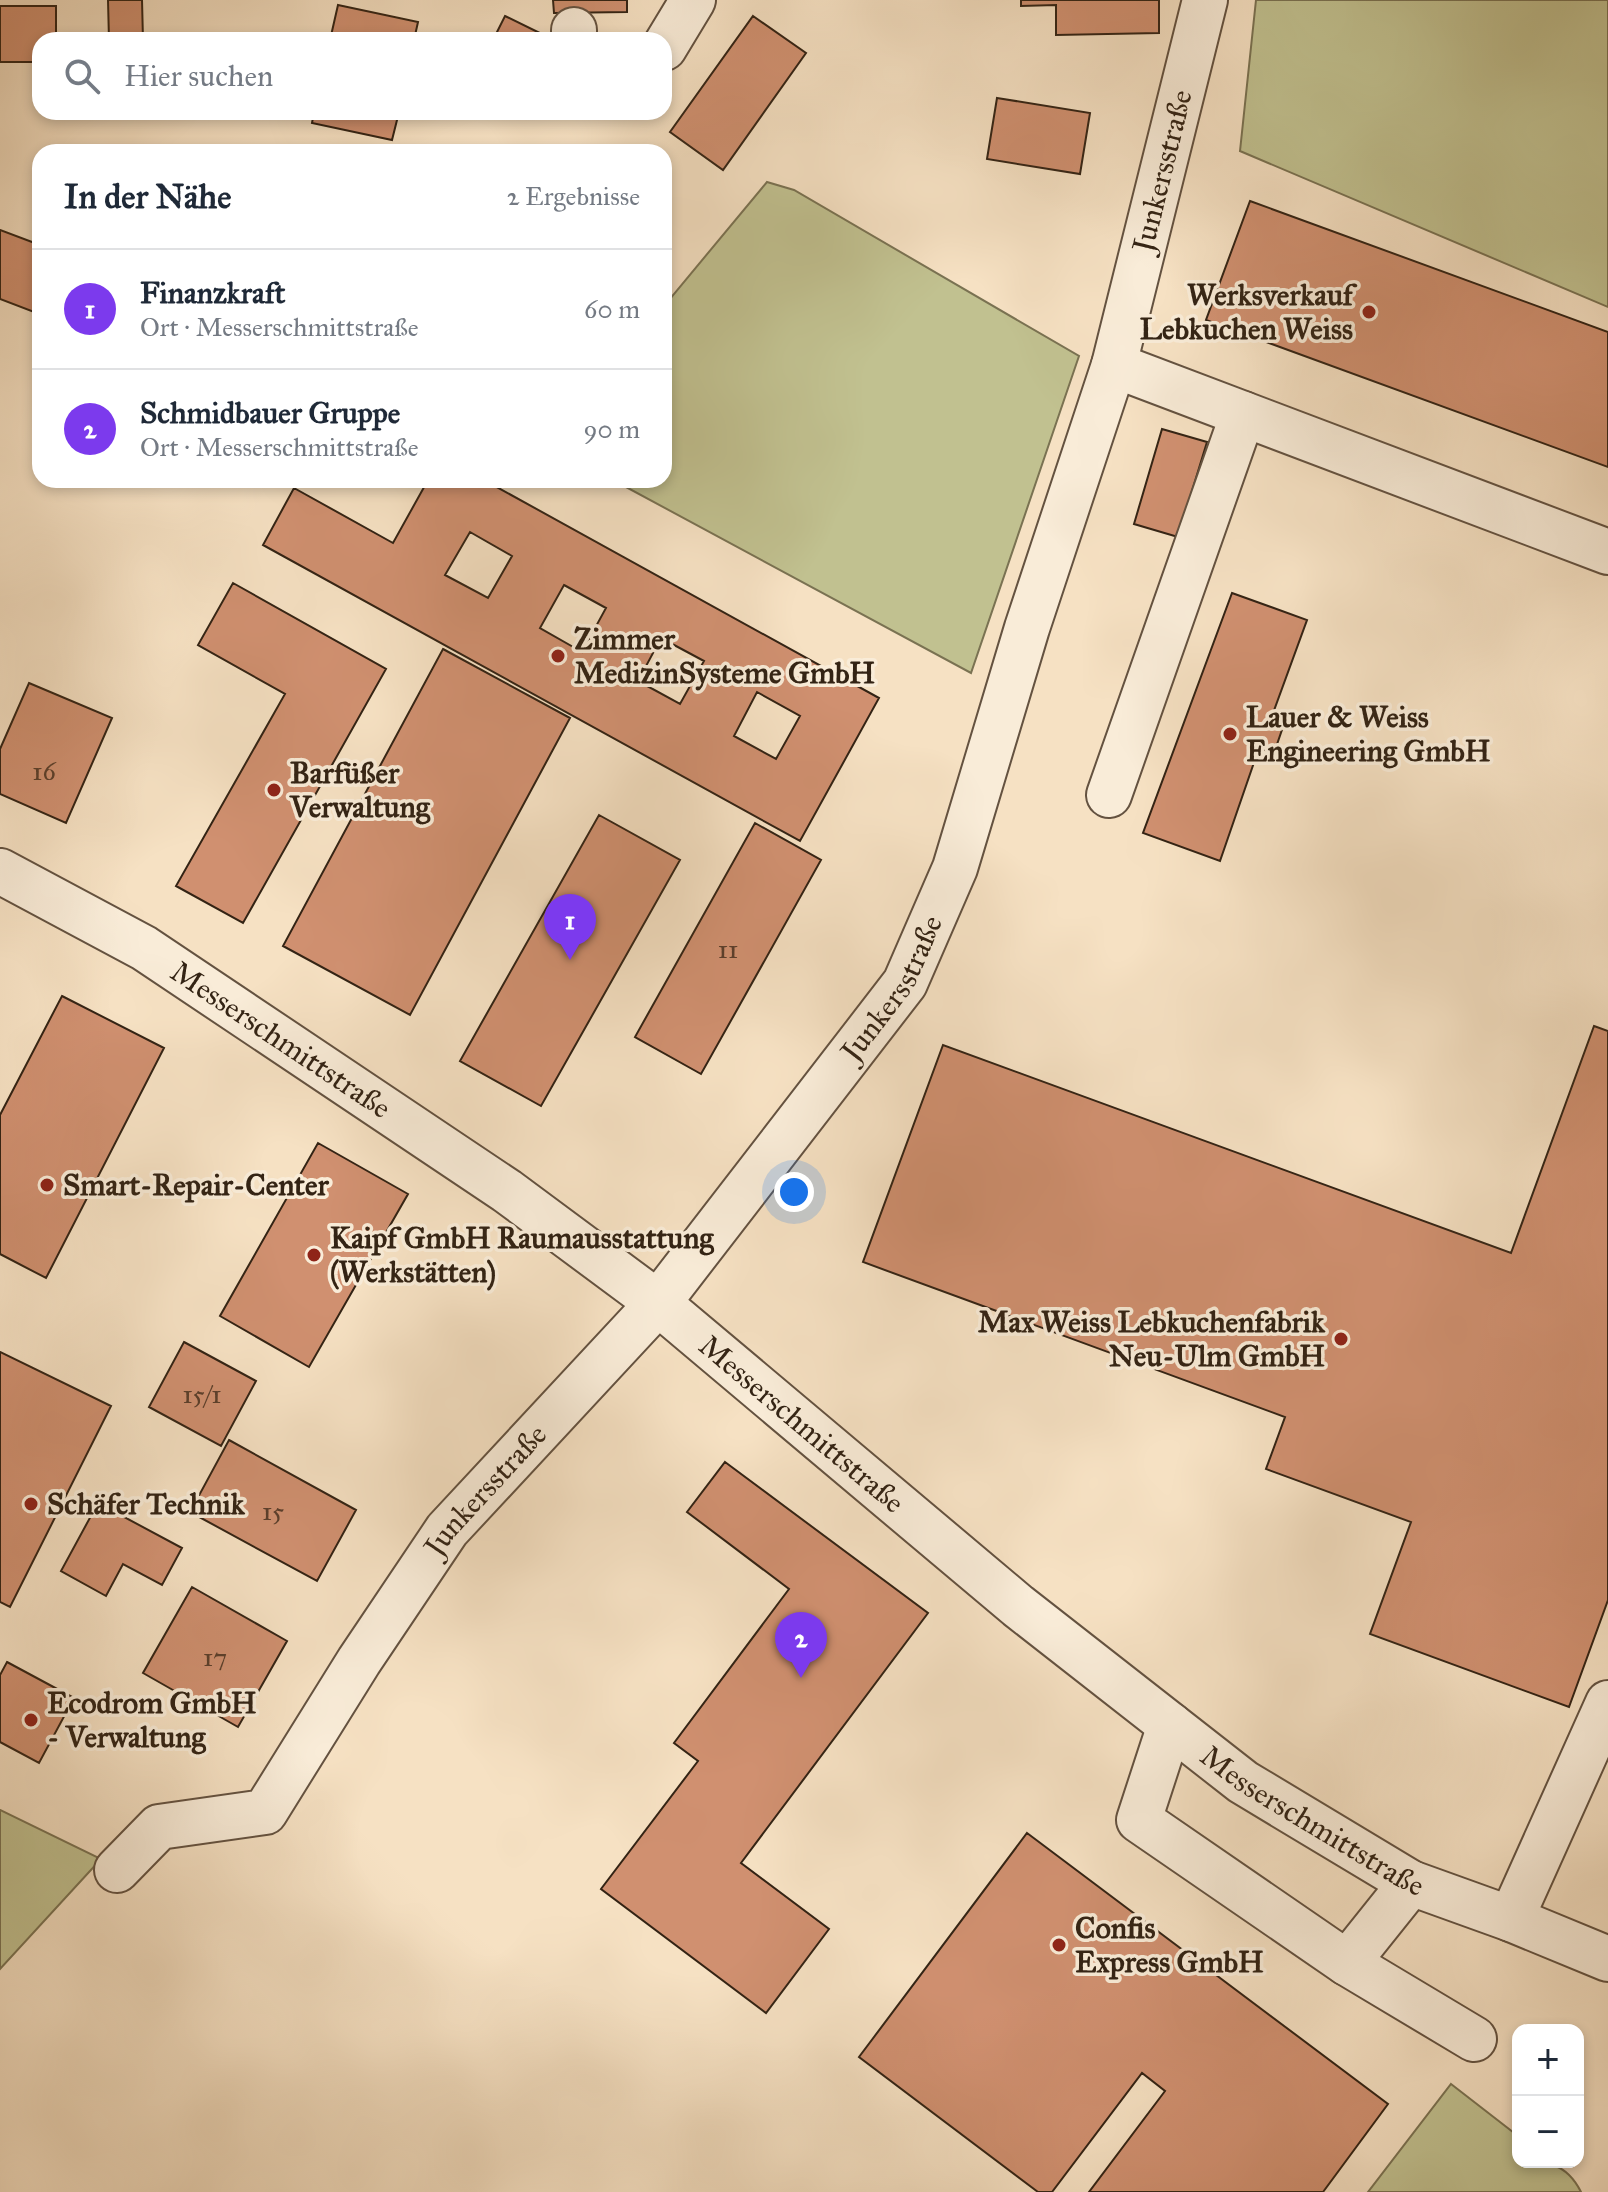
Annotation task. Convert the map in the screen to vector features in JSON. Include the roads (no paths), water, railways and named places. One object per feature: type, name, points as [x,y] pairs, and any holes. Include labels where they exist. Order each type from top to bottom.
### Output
[{"type":"street","points":[[672,35],[693,0]]},
{"type":"street","name":"Junkersstraße","points":[[117,1870],[159,1827],[265,1812],[359,1661],[447,1530],[658,1303],[905,983],[955,868],[1027,628],[1114,365],[1205,0]]},
{"type":"street","points":[[1114,365],[1608,552]]},
{"type":"street","points":[[1109,795],[1243,414]]},
{"type":"street","name":"Messerschmittstraße","points":[[0,871],[144,948],[507,1191],[658,1303],[1018,1606],[1243,1782],[1411,1883],[1511,1919],[1608,1959]]},
{"type":"street","points":[[1511,1919],[1608,1703]]},
{"type":"street","points":[[1170,1725],[1139,1820],[1347,1963],[1474,2039]]},
{"type":"street","points":[[1347,1963],[1411,1883]]},
{"type":"place","name":"Werksverkauf Lebkuchen Weiss","points":[[1369,312]]},
{"type":"place","name":"Zimmer MedizinSysteme GmbH","points":[[558,656]]},
{"type":"place","name":"Lauer & Weiss Engineering GmbH","points":[[1230,734]]},
{"type":"place","name":"Barfüßer Verwaltung","points":[[274,790]]},
{"type":"place","name":"Finanzkraft","points":[[570,960]]},
{"type":"place","name":"Smart-Repair-Center","points":[[47,1185]]},
{"type":"place","name":"Kaipf GmbH Raumausstattung (Werkstätten)","points":[[314,1255]]},
{"type":"place","name":"Max Weiss Lebkuchenfabrik Neu-Ulm GmbH","points":[[1341,1339]]},
{"type":"place","name":"Schäfer Technik","points":[[31,1504]]},
{"type":"place","name":"Schmidbauer Gruppe","points":[[801,1678]]},
{"type":"place","name":"Ecodrom GmbH - Verwaltung","points":[[31,1720]]},
{"type":"place","name":"Confis Express GmbH","points":[[1059,1945]]}]
